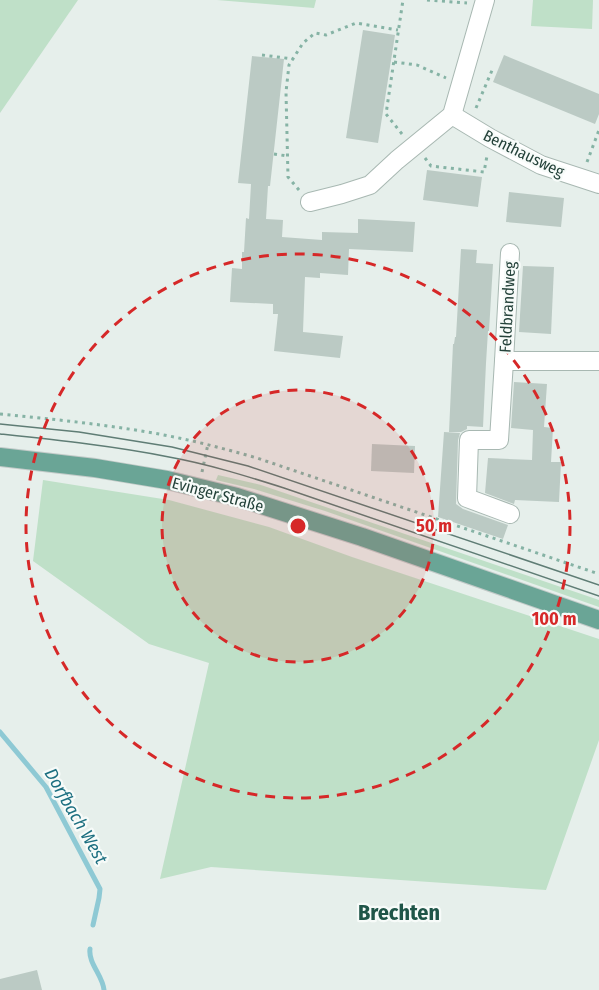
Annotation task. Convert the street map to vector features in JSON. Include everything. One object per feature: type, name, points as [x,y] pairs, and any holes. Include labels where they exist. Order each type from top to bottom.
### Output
[{"type":"main road","name":"Evinger Straße","points":[[0,457],[147,476],[237,497],[362,537],[599,620]]},
{"type":"street","points":[[310,202],[342,195],[370,185],[452,115],[484,2]]},
{"type":"street","name":"Benthausweg","points":[[452,115],[541,165],[599,184]]},
{"type":"street","name":"Feldbrandweg","points":[[510,253],[499,440],[469,440],[466,498],[510,514]]},
{"type":"street","name":"Feldbrandweg","points":[[504,361],[599,361]]},
{"type":"path","points":[[403,0],[386,114],[431,166],[484,172],[490,138]]},
{"type":"path","points":[[427,0],[484,2]]},
{"type":"path","points":[[310,202],[288,177],[286,92],[289,65],[303,43],[315,33],[326,35],[356,23],[399,30]]},
{"type":"path","points":[[262,55],[293,59]]},
{"type":"path","points":[[394,62],[417,65],[461,84]]},
{"type":"path","points":[[469,125],[493,68]]},
{"type":"path","points":[[281,91],[286,92]]},
{"type":"path","points":[[580,178],[599,130]]},
{"type":"path","points":[[274,154],[287,156]]},
{"type":"path","points":[[0,414],[154,433],[208,444],[257,458],[599,574]]},
{"type":"green space","points":[[0,0],[78,0],[0,113]]},
{"type":"green space","points":[[217,0],[316,0],[314,8]]},
{"type":"green space","points":[[533,0],[593,0],[592,29],[531,26]]},
{"type":"green space","points":[[218,475],[261,485],[599,600],[599,607],[325,511],[216,480]]},
{"type":"green space","points":[[43,480],[169,500],[269,527],[599,639],[599,740],[546,890],[211,867],[160,879],[209,663],[149,644],[33,561]]},
{"type":"building","points":[[363,30],[395,35],[378,143],[346,138]]},
{"type":"building","points":[[504,55],[599,94],[599,114],[595,124],[493,82]]},
{"type":"building","points":[[252,56],[284,59],[266,219],[283,220],[282,237],[322,240],[322,232],[358,233],[358,219],[415,222],[413,252],[349,249],[348,275],[320,273],[320,278],[305,277],[303,332],[343,336],[340,358],[274,351],[278,314],[273,314],[273,304],[230,302],[232,268],[242,269],[246,218],[249,219],[251,184],[238,183]]},
{"type":"building","points":[[427,170],[482,177],[478,207],[423,200]]},
{"type":"building","points":[[509,192],[564,198],[561,227],[506,222]]},
{"type":"building","points":[[461,249],[477,250],[476,263],[493,264],[483,427],[467,426],[467,429],[461,432],[449,432],[453,344],[456,337]]},
{"type":"building","points":[[523,266],[554,267],[551,334],[519,332]]},
{"type":"building","points":[[514,382],[547,384],[544,427],[553,428],[551,462],[561,462],[559,502],[515,500],[514,504],[485,493],[488,458],[532,460],[533,430],[511,428]]},
{"type":"building","points":[[444,432],[460,433],[456,504],[463,509],[508,525],[503,539],[438,517]]},
{"type":"building","points":[[372,444],[415,446],[414,473],[371,471]]},
{"type":"building","points":[[37,970],[42,990],[0,990],[0,979]]},
{"type":"waterway","name":"Dorfbach West","points":[[0,732],[46,787],[100,889],[93,925]]},
{"type":"waterway","name":"Dorfbach West","points":[[90,949],[91,959],[104,990]]},
{"type":"tram line","points":[[0,424],[79,432],[172,447],[248,466],[599,585]]},
{"type":"tram line","points":[[0,434],[127,450],[213,467],[284,488],[599,596]]},
{"type":"district","name":"Brechten","points":[[399,912]]}]
